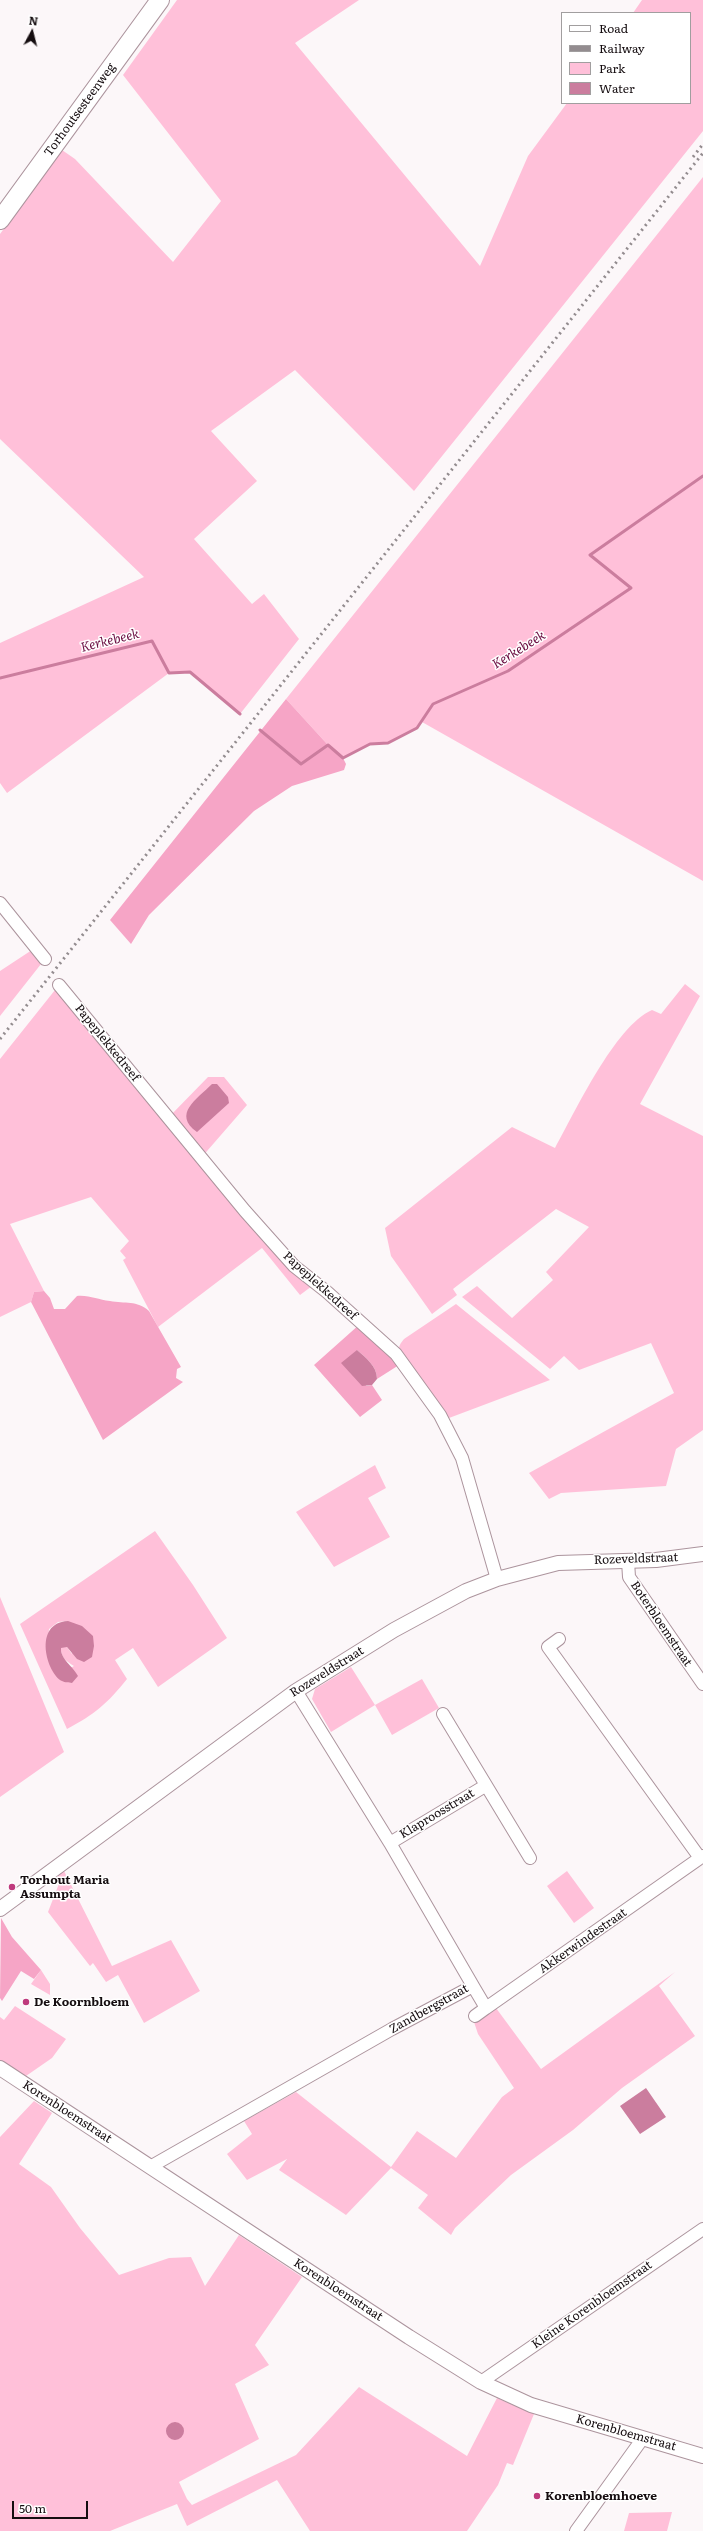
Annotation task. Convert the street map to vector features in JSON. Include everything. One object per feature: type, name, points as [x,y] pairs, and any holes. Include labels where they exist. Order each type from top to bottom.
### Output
[{"type":"main road","name":"Torhoutsesteenweg","points":[[0,220],[160,0]]},
{"type":"street","points":[[0,903],[45,959]]},
{"type":"street","name":"Papeplekkedreef","points":[[59,985],[245,1212],[294,1266],[382,1340],[400,1360],[440,1415],[462,1458],[497,1579]]},
{"type":"street","name":"Rozeveldstraat","points":[[0,1909],[296,1691],[394,1630],[466,1591],[497,1579],[558,1564],[628,1561],[703,1554]]},
{"type":"street","name":"Boterbloemstraat","points":[[628,1561],[629,1577],[703,1684]]},
{"type":"street","name":"Akkerwindestraat","points":[[486,2008],[702,1857],[548,1647],[559,1639]]},
{"type":"street","name":"Zandbergstraat","points":[[150,2167],[392,2029],[473,1986],[390,1843],[296,1691]]},
{"type":"street","name":"Klaproosstraat","points":[[443,1714],[485,1786],[530,1858]]},
{"type":"street","name":"Klaproosstraat","points":[[390,1843],[485,1786]]},
{"type":"street","points":[[473,1986],[486,2008],[475,2016]]},
{"type":"street","name":"Korenbloemstraat","points":[[0,2068],[396,2329],[481,2382],[531,2405],[703,2456]]},
{"type":"street","name":"Kleine Korenbloemstraat","points":[[481,2382],[703,2229]]},
{"type":"street","points":[[576,2531],[643,2438]]},
{"type":"green space","points":[[177,0],[359,0],[295,43],[480,266],[528,156],[566,104],[691,104],[691,12],[634,12],[642,0],[703,0],[703,131],[414,491],[295,370],[211,431],[257,481],[194,539],[252,604],[264,594],[299,639],[240,714],[190,672],[169,673],[7,793],[0,783],[0,643],[144,577],[0,439],[0,234],[62,150],[75,159],[173,262],[221,201],[123,75]]},
{"type":"green space","points":[[703,177],[703,881],[422,722],[417,728],[388,743],[370,744],[343,758],[328,745],[286,699]]},
{"type":"green space","points":[[35,948],[45,959],[0,1016],[0,971]]},
{"type":"green space","points":[[685,984],[700,996],[640,1104],[703,1136],[703,1430],[676,1449],[666,1486],[561,1493],[549,1499],[529,1473],[674,1393],[651,1343],[579,1370],[564,1356],[550,1369],[462,1297],[477,1286],[512,1318],[553,1280],[546,1272],[589,1227],[556,1209],[453,1289],[457,1295],[432,1314],[391,1256],[385,1228],[512,1127],[555,1148],[597,1072],[610,1051],[624,1033],[638,1019],[652,1010],[661,1014]]},
{"type":"green space","points":[[59,985],[168,1118],[208,1077],[224,1077],[247,1105],[201,1158],[316,1283],[300,1295],[262,1248],[158,1327],[123,1260],[126,1258],[120,1251],[129,1241],[91,1197],[10,1224],[44,1291],[34,1292],[31,1302],[0,1317],[0,1059]]},
{"type":"green space","points":[[456,1304],[550,1380],[449,1418],[422,1386],[404,1360],[399,1349],[404,1339]]},
{"type":"green space","points":[[375,1465],[386,1488],[368,1498],[390,1537],[334,1567],[296,1512]]},
{"type":"green space","points":[[155,1531],[193,1585],[227,1638],[158,1687],[133,1648],[115,1660],[127,1679],[100,1708],[67,1729],[20,1624]],"holes":[[[68,1621],[72,1654],[67,1647],[61,1647],[61,1653],[64,1658],[74,1666],[57,1676],[47,1653],[49,1629],[58,1622]]]},
{"type":"green space","points":[[0,1597],[64,1752],[0,1797]]},
{"type":"green space","points":[[351,1667],[375,1705],[331,1732],[312,1699],[315,1689]]},
{"type":"green space","points":[[422,1679],[439,1708],[392,1735],[375,1705]]},
{"type":"green space","points":[[63,1869],[112,1966],[171,1940],[200,1991],[144,2023],[118,1975],[106,1982],[93,1963],[90,1966],[48,1912],[60,1881],[56,1875]]},
{"type":"green space","points":[[567,1871],[594,1908],[574,1923],[547,1886]]},
{"type":"green space","points":[[41,1970],[50,1984],[50,1995],[31,1984]]},
{"type":"green space","points":[[675,1972],[659,1986],[695,2036],[622,2088],[573,2130],[511,2175],[455,2228],[451,2235],[418,2208],[428,2195],[391,2168],[346,2215],[279,2170],[287,2159],[247,2180],[227,2154],[252,2134],[244,2121],[296,2092],[391,2167],[417,2131],[456,2158],[502,2097],[514,2088],[478,2034],[474,2022],[496,2008],[541,2069]]},
{"type":"green space","points":[[15,2006],[66,2039],[52,2058],[26,2076],[0,2060],[0,2017],[4,2020]]},
{"type":"green space","points":[[34,2101],[52,2113],[19,2164],[51,2187],[80,2228],[119,2275],[169,2258],[191,2257],[205,2286],[239,2235],[302,2277],[255,2345],[269,2365],[235,2384],[259,2439],[179,2482],[187,2499],[192,2505],[296,2455],[359,2387],[467,2456],[497,2398],[534,2414],[513,2465],[507,2463],[498,2485],[467,2531],[310,2531],[277,2480],[187,2526],[177,2504],[110,2531],[0,2531],[0,2137]]},
{"type":"green space","points":[[672,2512],[667,2531],[624,2531],[629,2513]]},
{"type":"shaded area","points":[[286,699],[328,745],[343,758],[346,764],[344,770],[292,786],[254,811],[149,915],[131,944],[110,920]]},
{"type":"shaded area","points":[[44,1291],[50,1298],[54,1309],[65,1309],[77,1296],[140,1305],[149,1311],[181,1367],[177,1369],[176,1378],[183,1382],[103,1440],[31,1302],[34,1292]]},
{"type":"shaded area","points":[[360,1324],[399,1365],[377,1379],[377,1374],[373,1366],[357,1350],[366,1386],[372,1385],[382,1400],[360,1417],[314,1365]]},
{"type":"shaded area","points":[[1,1918],[12,1937],[41,1970],[34,1979],[21,1971],[2,2001],[0,1998]]},
{"type":"water","points":[[212,1084],[217,1084],[228,1097],[229,1103],[197,1132],[190,1125],[187,1119],[187,1113],[194,1101]]},
{"type":"water","points":[[357,1350],[373,1366],[377,1374],[377,1379],[372,1385],[362,1386],[341,1363]]},
{"type":"water","points":[[68,1621],[82,1626],[93,1636],[94,1646],[92,1657],[84,1662],[77,1659],[67,1647],[61,1648],[63,1656],[78,1676],[72,1683],[63,1682],[56,1676],[48,1659],[46,1649],[46,1639],[50,1630],[57,1624]]},
{"type":"water","points":[[646,2088],[666,2117],[640,2134],[620,2106]]},
{"type":"water","points":[[175,2422],[181,2425],[184,2431],[181,2437],[175,2440],[169,2437],[166,2431],[169,2425]]},
{"type":"waterway","name":"Kerkebeek","points":[[260,730],[301,764],[328,745],[343,758],[370,744],[388,743],[417,728],[433,704],[508,671],[631,588],[590,555],[703,476]]},
{"type":"waterway","name":"Kerkebeek","points":[[0,678],[152,641],[169,673],[190,672],[240,714]]},
{"type":"railway","points":[[693,157],[703,144]]},
{"type":"railway","points":[[0,1039],[703,153]]},
{"type":"place","name":"Torhout Maria Assumpta","points":[[12,1887]]},
{"type":"place","name":"De Koornbloem","points":[[26,2002]]},
{"type":"place","name":"Korenbloemhoeve","points":[[537,2496]]}]
